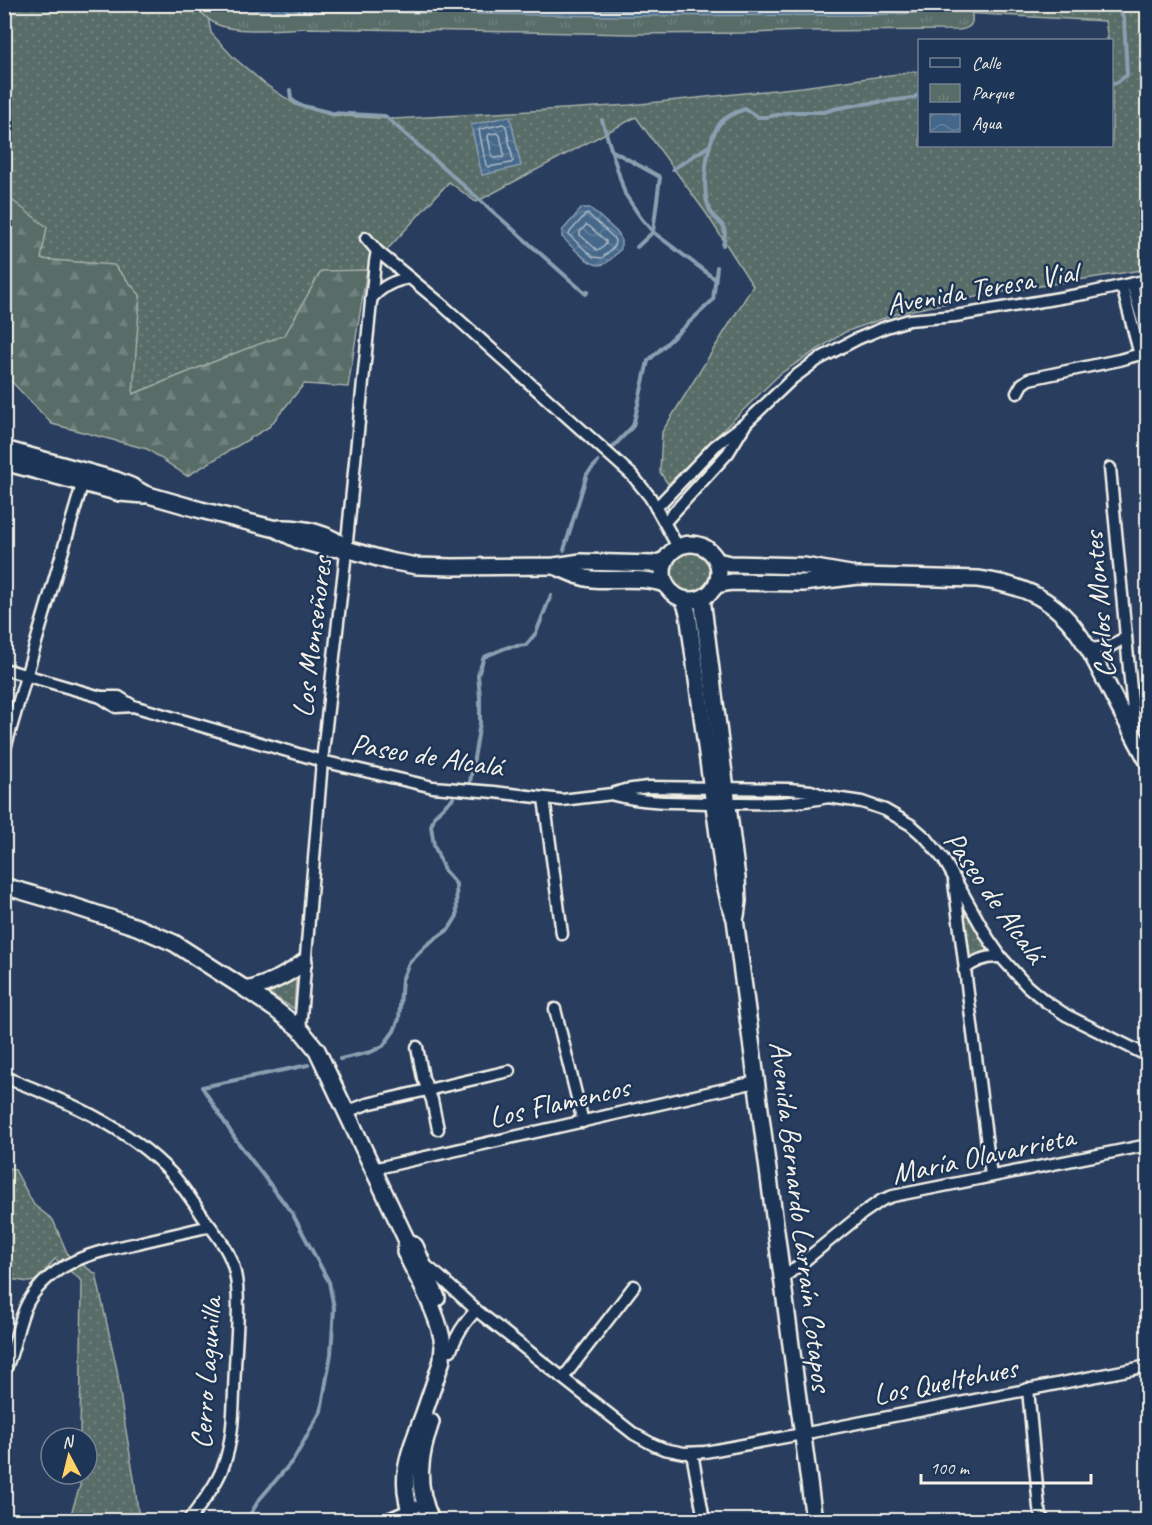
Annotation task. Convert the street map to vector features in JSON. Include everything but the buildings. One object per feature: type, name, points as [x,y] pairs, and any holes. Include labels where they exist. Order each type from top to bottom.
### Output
[{"type":"street","points":[[366,238],[377,251],[439,302],[632,475],[665,522],[678,547]]},
{"type":"street","name":"Los Monseñores","points":[[300,1029],[322,762],[377,251]]},
{"type":"street","points":[[371,299],[387,285],[410,278]]},
{"type":"street","name":"Avenida Teresa Vial","points":[[656,508],[715,446],[747,422],[781,388],[806,368],[838,348],[886,327],[909,320],[955,316],[1148,280]]},
{"type":"street","points":[[1127,285],[1148,339]]},
{"type":"street","points":[[1017,393],[1022,384],[1029,379],[1144,353],[1127,285]]},
{"type":"street","name":"Avenida Teresa Vial","points":[[665,522],[728,453],[747,422]]},
{"type":"street","points":[[4,449],[84,477]]},
{"type":"street","points":[[4,462],[124,482],[145,495],[276,529],[306,542],[332,549],[346,549],[390,561],[426,566],[555,566],[581,562],[654,564],[665,560]]},
{"type":"street","name":"Carlos Montes","points":[[1110,468],[1135,738]]},
{"type":"street","points":[[4,752],[84,477]]},
{"type":"street","points":[[690,544],[701,546],[717,561],[719,573],[716,585],[702,598],[684,600],[672,594],[664,584],[662,572],[665,560],[670,552],[678,547],[690,544]]},
{"type":"street","points":[[717,561],[730,564],[804,566],[858,576]]},
{"type":"street","points":[[555,566],[590,579],[653,581],[664,584]]},
{"type":"street","points":[[716,585],[732,582],[803,583],[858,576],[978,579],[1010,585],[1032,593],[1050,605],[1076,629],[1148,762]]},
{"type":"street","name":"Avenida Bernardo Larraín Cotapos","points":[[702,598],[708,705],[719,795],[726,891],[735,919],[814,1521]]},
{"type":"street","name":"Avenida Bernardo Larraín Cotapos","points":[[684,600],[708,705]]},
{"type":"street","points":[[1088,649],[1109,647],[1126,638]]},
{"type":"street","name":"Paseo de Alcalá","points":[[4,669],[101,697],[116,707],[133,706],[322,762],[433,787],[562,800],[612,794],[647,801],[719,795],[787,803],[828,797],[862,802],[903,819],[919,831],[935,848],[1001,957],[1027,986],[1053,1007],[1148,1056]]},
{"type":"street","points":[[544,798],[562,934]]},
{"type":"street","points":[[953,876],[991,1176]]},
{"type":"street","points":[[4,886],[155,933],[180,946],[247,990],[300,1029],[317,1050],[407,1241],[415,1246],[424,1264],[445,1317],[450,1334],[451,1350]]},
{"type":"street","points":[[964,970],[981,959],[1001,957]]},
{"type":"street","points":[[247,990],[278,980],[304,962]]},
{"type":"street","points":[[555,1009],[582,1122]]},
{"type":"street","points":[[417,1047],[423,1078],[438,1129]]},
{"type":"street","points":[[346,1112],[367,1104],[509,1071]]},
{"type":"street","name":"Cerro Lagunilla","points":[[4,1077],[92,1115],[148,1152],[178,1182],[230,1256],[237,1286],[232,1424],[227,1456],[219,1477],[189,1521]]},
{"type":"street","name":"Los Flamencos","points":[[373,1169],[756,1082]]},
{"type":"street","name":"María Olavarrieta","points":[[782,1279],[882,1200],[905,1193],[1148,1145]]},
{"type":"street","points":[[4,1372],[12,1355],[21,1319],[29,1301],[45,1281],[60,1268],[78,1258],[97,1252],[210,1226]]},
{"type":"street","points":[[407,1241],[405,1252],[436,1317],[443,1347],[442,1360],[408,1455],[405,1477],[406,1499],[421,1515]]},
{"type":"street","name":"Los Queltehues","points":[[424,1264],[476,1311],[644,1440],[664,1449],[692,1453],[802,1434],[1148,1366]]},
{"type":"street","points":[[563,1378],[634,1286]]},
{"type":"street","points":[[421,1515],[422,1451],[454,1340],[476,1311]]},
{"type":"street","points":[[1028,1389],[1039,1508],[1043,1521]]},
{"type":"street","points":[[692,1453],[704,1521]]},
{"type":"street","points":[[1036,1521],[1039,1508]]},
{"type":"street","points":[[386,1521],[421,1515]]},
{"type":"green space","points":[[956,4],[1147,5],[1147,269],[990,294],[899,313],[845,332],[781,373],[668,484],[660,472],[662,432],[753,286],[706,213],[636,117],[476,202],[449,182],[385,252],[289,348],[176,429],[5,342],[4,5],[217,5],[208,17],[211,33],[233,57],[265,84],[296,105],[330,115],[394,119],[630,105],[802,87],[918,71],[918,147],[1113,147],[1113,39],[1108,39],[1105,21],[944,12]]},
{"type":"green space","points":[[970,4],[971,25],[959,30],[632,34],[305,28],[247,30],[216,24],[195,5]]},
{"type":"green space","points":[[5,99],[8,104],[9,198],[47,227],[41,259],[114,265],[140,295],[133,394],[285,335],[321,271],[367,270],[348,387],[304,384],[269,427],[187,476],[147,449],[52,424],[11,381],[5,346]]},
{"type":"green space","points":[[691,553],[705,559],[711,573],[705,587],[691,593],[677,587],[671,573],[677,559]]},
{"type":"green space","points":[[965,910],[968,911],[987,948],[986,952],[970,957],[967,953],[962,913]]},
{"type":"green space","points":[[296,977],[294,1009],[267,992],[287,983]]},
{"type":"green space","points":[[5,1167],[15,1170],[34,1205],[53,1220],[68,1255],[96,1274],[117,1370],[139,1520],[69,1520],[80,1486],[99,1486],[99,1426],[80,1426],[82,1281],[55,1259],[37,1281],[28,1282],[5,1278]]},
{"type":"water","points":[[217,4],[956,5],[944,12],[864,15],[613,16],[219,11]]},
{"type":"water","points":[[510,116],[521,166],[482,175],[471,125]]},
{"type":"water","points":[[582,208],[590,208],[619,234],[621,240],[621,249],[601,265],[589,261],[562,237],[562,231]]},
{"type":"waterway","points":[[1113,84],[1127,75],[1124,19],[1116,4]]},
{"type":"waterway","points":[[290,90],[291,99],[299,105],[332,113],[385,116],[586,294],[588,291]]},
{"type":"waterway","points":[[723,245],[725,231],[709,208],[705,188],[706,164],[712,140],[721,122],[745,109],[758,117],[767,117],[791,112],[824,112],[855,105],[913,98],[918,95]]},
{"type":"waterway","points":[[602,120],[625,194],[641,218],[653,232],[715,279]]},
{"type":"waterway","points":[[673,169],[709,146]]},
{"type":"waterway","points":[[611,150],[660,177],[653,232],[637,247]]},
{"type":"waterway","points":[[611,449],[633,426],[648,361],[713,300],[717,267]]},
{"type":"waterway","points":[[564,550],[587,474],[598,462]]},
{"type":"waterway","points":[[470,782],[480,723],[478,675],[484,657],[508,647],[526,645],[536,633],[551,595]]},
{"type":"waterway","points":[[340,1059],[371,1052],[383,1046],[394,1031],[399,1019],[402,980],[409,963],[428,944],[449,929],[457,916],[456,884],[444,870],[434,845],[431,826],[435,815],[453,798]]},
{"type":"waterway","points":[[247,1520],[259,1500],[294,1459],[321,1411],[331,1354],[334,1308],[329,1282],[292,1213],[236,1140],[202,1087],[308,1065]]}]
